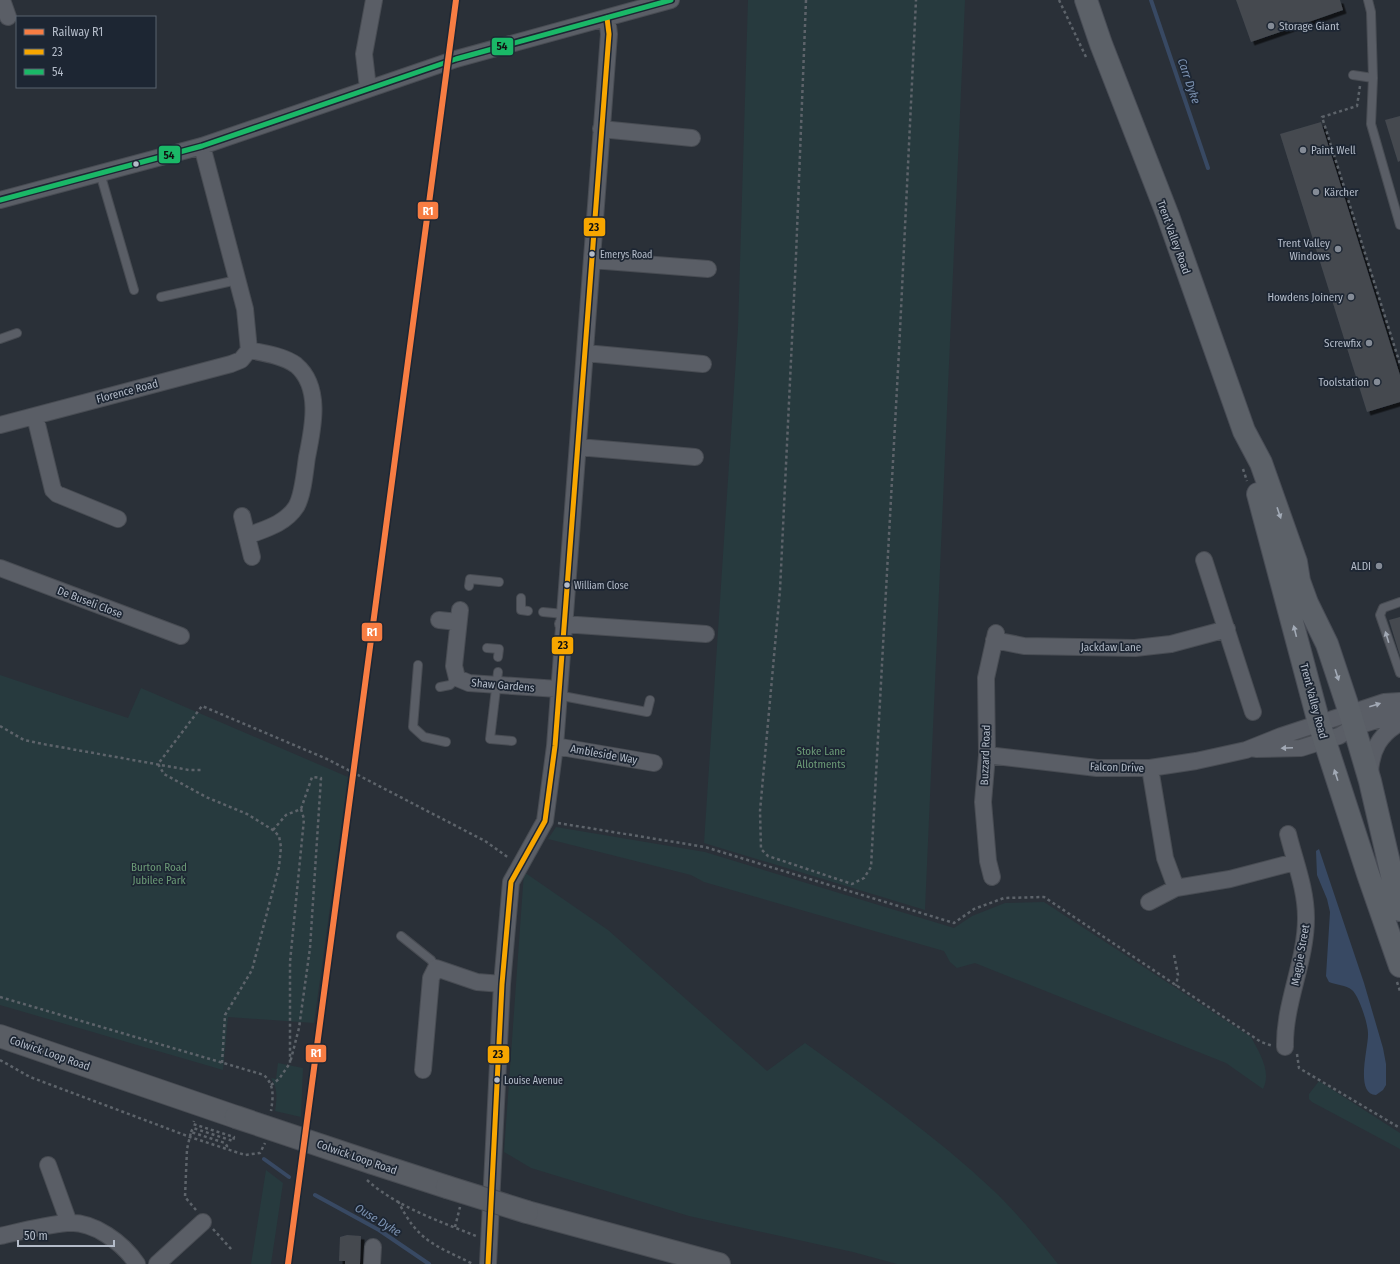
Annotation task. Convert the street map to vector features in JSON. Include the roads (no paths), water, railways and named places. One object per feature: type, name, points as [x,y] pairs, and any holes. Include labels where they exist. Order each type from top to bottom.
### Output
[{"type":"main road","name":"Trent Valley Road","points":[[1074,0],[1101,44]]},
{"type":"main road","name":"Trent Valley Road","points":[[1086,0],[1101,44],[1168,216],[1244,431],[1261,463],[1296,562],[1299,581],[1307,603],[1327,644],[1337,726],[1370,781],[1400,966]]},
{"type":"main road","name":"Trent Valley Road","points":[[1244,431],[1250,467],[1337,726],[1392,914]]},
{"type":"main road","name":"Colwick Loop Road","points":[[0,1036],[230,1126],[367,1169],[447,1187],[527,1212],[719,1264]]},
{"type":"street","points":[[2,0],[8,17]]},
{"type":"street","points":[[368,88],[364,54],[374,0]]},
{"type":"street","points":[[0,200],[202,146],[456,59],[607,18],[633,5],[671,0]]},
{"type":"street","points":[[488,1264],[502,984],[511,882],[528,849],[545,821],[555,746],[557,692],[578,448],[609,34],[607,18]]},
{"type":"street","points":[[601,129],[692,138]]},
{"type":"street","points":[[202,146],[245,309],[249,350],[283,359],[295,364],[305,375],[311,389],[313,405],[311,439],[296,507],[281,523],[247,536]]},
{"type":"street","points":[[592,260],[708,269]]},
{"type":"street","name":"Florence Road","points":[[0,425],[231,364],[241,360],[249,350]]},
{"type":"street","points":[[585,353],[703,365]]},
{"type":"street","points":[[35,416],[53,490],[57,494],[118,519]]},
{"type":"street","points":[[578,448],[695,457]]},
{"type":"street","points":[[242,516],[252,557]]},
{"type":"street","points":[[1204,560],[1228,629],[1253,712]]},
{"type":"street","name":"De Buseli Close","points":[[0,568],[181,636]]},
{"type":"street","name":"Shaw Gardens","points":[[439,620],[461,611],[454,666],[457,678],[469,683],[497,678],[557,692]]},
{"type":"street","points":[[564,619],[706,634]]},
{"type":"street","name":"Jackdaw Lane","points":[[995,637],[1024,646],[1135,648],[1171,644],[1228,629]]},
{"type":"street","name":"Buzzard Road","points":[[992,877],[988,856],[983,802],[987,755],[986,678],[995,637]]},
{"type":"street","points":[[1337,726],[1384,702],[1400,701]]},
{"type":"street","points":[[1337,726],[1400,713]]},
{"type":"street","points":[[1370,781],[1372,756],[1375,746],[1386,733],[1400,723]]},
{"type":"street","name":"Falcon Drive","points":[[987,755],[1097,768],[1150,768],[1196,761],[1246,750],[1300,748],[1337,726]]},
{"type":"street","name":"Ambleside Way","points":[[555,746],[654,763]]},
{"type":"street","points":[[1150,768],[1165,858],[1176,888]]},
{"type":"street","name":"Magpie Street","points":[[1285,1047],[1288,1020],[1306,924],[1304,896],[1288,834]]},
{"type":"street","points":[[1149,902],[1176,888],[1230,879],[1296,862]]},
{"type":"street","points":[[423,1070],[431,978],[436,968],[477,982],[502,984]]},
{"type":"street","points":[[48,1165],[69,1223]]},
{"type":"street","points":[[157,1264],[204,1221]]},
{"type":"street","points":[[0,1236],[69,1223],[89,1227],[106,1235],[123,1246],[137,1264]]},
{"type":"street","points":[[372,1264],[373,1247]]},
{"type":"lane","points":[[1368,0],[1371,12],[1373,78],[1371,124],[1400,225]]},
{"type":"lane","points":[[1357,76],[1373,78]]},
{"type":"lane","points":[[100,173],[134,290]]},
{"type":"lane","points":[[161,297],[237,280]]},
{"type":"lane","points":[[0,339],[17,333]]},
{"type":"lane","points":[[469,586],[470,579],[499,582]]},
{"type":"lane","points":[[521,598],[521,610],[528,611]]},
{"type":"lane","points":[[1399,673],[1380,615],[1383,608],[1400,602]]},
{"type":"lane","points":[[543,612],[564,619]]},
{"type":"lane","points":[[487,648],[499,649],[498,657]]},
{"type":"lane","points":[[418,665],[419,686],[413,727],[424,737],[446,742]]},
{"type":"lane","points":[[440,686],[450,685],[457,678]]},
{"type":"lane","points":[[497,678],[490,740],[512,741]]},
{"type":"lane","points":[[557,692],[647,712],[650,700]]},
{"type":"lane","points":[[401,936],[431,960],[436,968]]},
{"type":"water","points":[[1319,849],[1364,983],[1383,1048],[1386,1064],[1386,1085],[1383,1090],[1376,1095],[1369,1093],[1364,1078],[1368,1029],[1360,1004],[1352,990],[1329,982],[1326,976],[1330,912],[1327,899],[1317,875],[1316,851]]},
{"type":"waterway","name":"Carr Dyke","points":[[1151,0],[1208,168]]},
{"type":"waterway","name":"Ouse Dyke","points":[[264,1159],[289,1177]]},
{"type":"waterway","name":"Ouse Dyke","points":[[315,1195],[379,1230],[429,1264]]},
{"type":"rail line","name":"R1","points":[[288,1264],[456,0]]},
{"type":"place","name":"Storage Giant","points":[[1271,26]]},
{"type":"place","name":"Paint Well","points":[[1303,150]]},
{"type":"place","name":"Kärcher","points":[[1316,192]]},
{"type":"place","name":"Trent Valley Windows","points":[[1338,249]]},
{"type":"place","name":"Emerys Road","points":[[592,254]]},
{"type":"place","name":"Howdens Joinery","points":[[1351,297]]},
{"type":"place","name":"Screwfix","points":[[1369,343]]},
{"type":"place","name":"Toolstation","points":[[1377,382]]},
{"type":"place","name":"ALDI","points":[[1379,566]]},
{"type":"place","name":"William Close","points":[[567,585]]},
{"type":"place","name":"Louise Avenue","points":[[497,1080]]},
{"type":"park label","name":"Stoke Lane Allotments","points":[[821,757]]},
{"type":"park label","name":"Burton Road Jubilee Park","points":[[159,873]]}]
